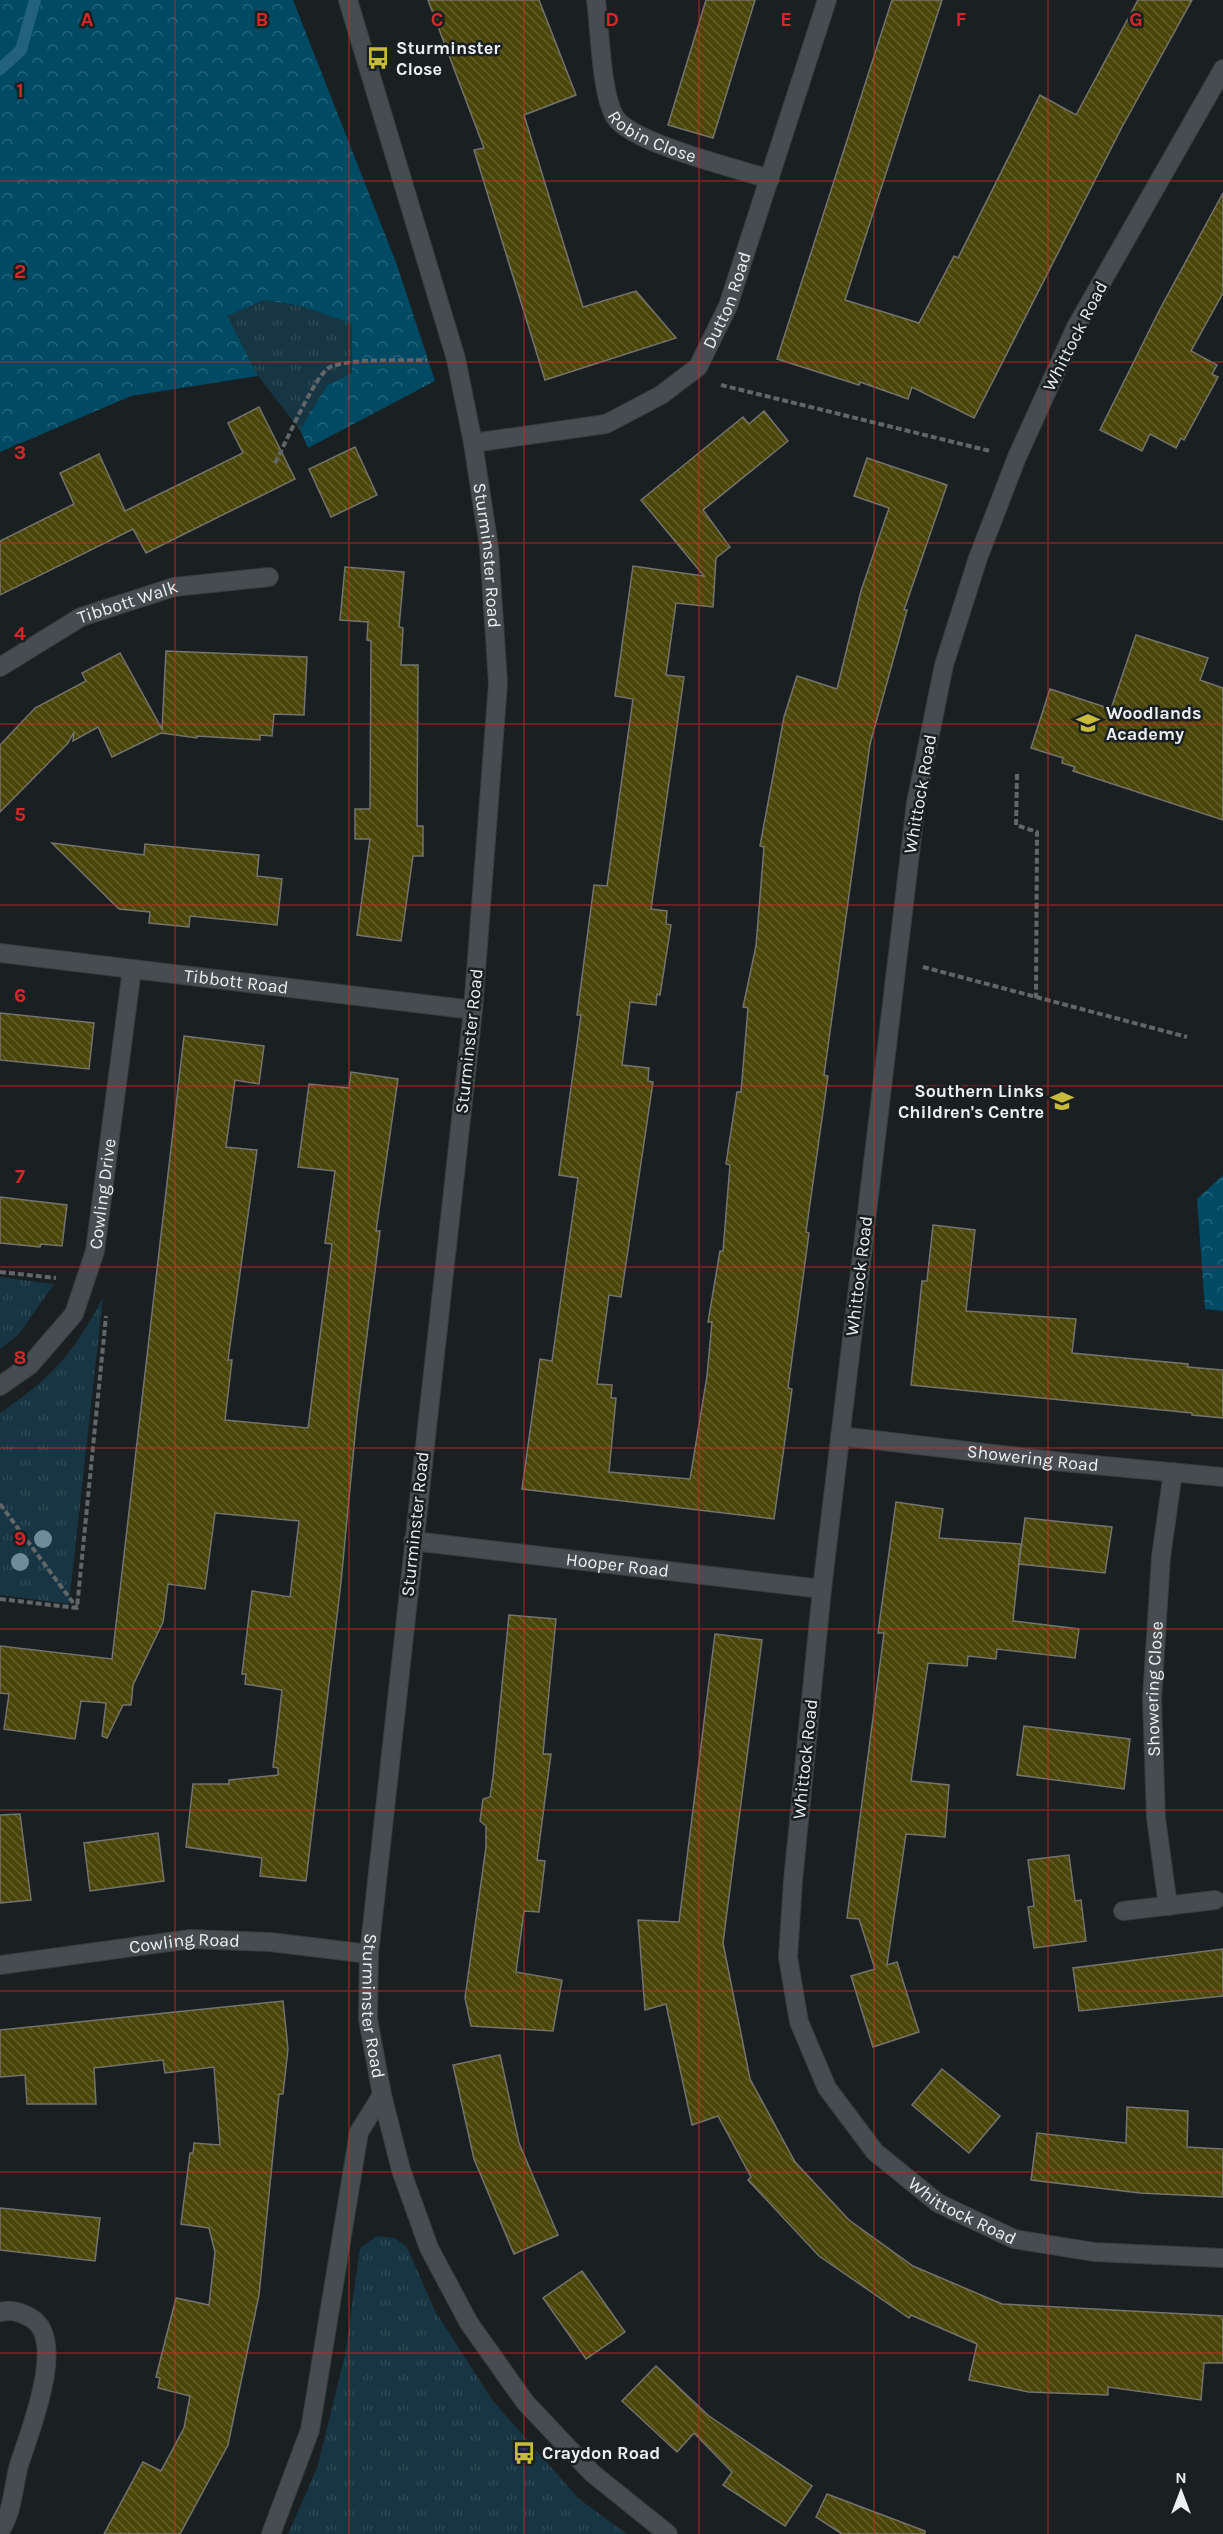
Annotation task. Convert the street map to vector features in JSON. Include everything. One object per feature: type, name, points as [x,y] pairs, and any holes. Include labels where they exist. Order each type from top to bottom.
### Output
[{"type":"street","name":"Sturminster Road","points":[[348,0],[456,359],[473,443],[489,547],[498,683],[473,1010],[369,1954],[368,2019],[382,2095]]},
{"type":"street","name":"Robin Close","points":[[596,0],[608,94],[614,116],[625,129],[671,148],[771,179]]},
{"type":"street","name":"Dutton Road","points":[[473,443],[606,424],[661,395],[698,367],[728,306],[771,179],[827,0]]},
{"type":"street","name":"Whittock Road","points":[[1223,69],[1076,327],[1017,457],[978,558],[944,665],[915,803],[822,1589],[793,1881],[788,1957],[799,2022],[827,2088],[875,2152],[938,2203],[1014,2239],[1094,2252],[1223,2258]]},
{"type":"street","name":"Tibbott Walk","points":[[0,667],[81,618],[92,614],[174,587],[269,577]]},
{"type":"street","name":"Tibbott Road","points":[[0,953],[473,1010]]},
{"type":"street","name":"Cowling Drive","points":[[0,1386],[30,1365],[74,1314],[95,1251],[132,969]]},
{"type":"street","name":"Showering Road","points":[[840,1436],[1223,1477]]},
{"type":"street","name":"Showering Close","points":[[1168,1906],[1156,1818],[1152,1699],[1161,1557],[1173,1472]]},
{"type":"street","name":"Hooper Road","points":[[413,1541],[822,1589]]},
{"type":"street","points":[[1123,1911],[1215,1900]]},
{"type":"street","name":"Cowling Road","points":[[0,1965],[191,1939],[270,1942],[369,1954]]},
{"type":"street","points":[[271,2534],[310,2430],[359,2132],[382,2095]]},
{"type":"street","points":[[382,2095],[400,2170],[429,2248],[469,2323],[525,2402],[549,2428],[592,2473],[668,2534]]},
{"type":"street","points":[[0,2312],[15,2311],[35,2320],[42,2328],[47,2353],[38,2401],[7,2480],[8,2519],[0,2530]]},
{"type":"path","points":[[276,463],[314,386],[328,368],[343,363],[456,359]]},
{"type":"path","points":[[722,386],[1017,457]]},
{"type":"path","points":[[1017,774],[1016,825],[1037,831],[1036,998]]},
{"type":"path","points":[[897,959],[1187,1037]]},
{"type":"path","points":[[0,1272],[85,1281]]},
{"type":"path","points":[[77,1608],[107,1308]]},
{"type":"path","points":[[0,1504],[77,1608]]},
{"type":"path","points":[[0,1599],[77,1608]]},
{"type":"green space","points":[[0,0],[293,0],[397,265],[435,381],[308,448],[300,430],[327,385],[352,373],[352,324],[301,306],[264,300],[227,316],[258,376],[131,396],[0,452]]},
{"type":"green space","points":[[264,300],[301,306],[352,324],[352,373],[327,385],[300,430],[258,376],[226,316]]},
{"type":"green space","points":[[1223,1175],[1223,1311],[1205,1309],[1197,1199]]},
{"type":"green space","points":[[0,1277],[54,1284],[19,1334],[0,1349]]},
{"type":"green space","points":[[103,1297],[69,1604],[0,1595],[0,1413],[34,1388],[60,1363],[82,1334]]},
{"type":"green space","points":[[377,2236],[395,2238],[407,2247],[435,2311],[493,2401],[578,2498],[627,2534],[288,2534],[317,2468],[345,2355],[360,2248]]},
{"type":"building","points":[[428,0],[539,0],[576,95],[524,115],[583,307],[636,291],[676,338],[545,380],[474,150],[484,148]]},
{"type":"building","points":[[706,0],[755,0],[713,138],[668,125]]},
{"type":"building","points":[[892,0],[942,0],[845,300],[919,323],[954,256],[958,258],[1040,95],[1076,115],[1138,0],[1192,0],[1122,127],[974,418],[912,387],[908,399],[860,382],[859,385],[777,359]]},
{"type":"building","points":[[1223,193],[1223,293],[1191,351],[1217,365],[1212,374],[1218,377],[1184,440],[1181,438],[1176,448],[1150,434],[1142,451],[1100,430],[1160,309]]},
{"type":"building","points":[[259,407],[295,479],[146,553],[133,529],[0,595],[0,541],[74,504],[60,473],[99,454],[125,511],[243,453],[228,423]]},
{"type":"building","points":[[764,411],[788,441],[703,510],[730,547],[716,558],[713,607],[676,603],[666,675],[684,677],[651,909],[667,911],[666,924],[671,925],[660,995],[657,994],[656,1005],[630,1002],[622,1065],[649,1068],[648,1081],[653,1082],[621,1297],[609,1295],[597,1384],[612,1385],[611,1398],[616,1398],[609,1472],[690,1479],[707,1376],[712,1322],[708,1322],[720,1251],[723,1251],[730,1165],[726,1164],[737,1092],[741,1092],[748,1008],[743,1007],[756,946],[764,847],[760,846],[784,717],[797,676],[837,689],[861,591],[889,508],[854,496],[867,458],[947,485],[904,610],[907,610],[870,744],[824,1075],[828,1076],[806,1232],[809,1233],[788,1388],[792,1389],[774,1519],[522,1489],[540,1359],[552,1361],[578,1178],[559,1175],[581,1015],[577,1015],[594,885],[607,886],[633,699],[615,696],[633,566],[704,576],[641,500],[743,417],[749,424]]},
{"type":"building","points":[[355,447],[377,495],[331,517],[309,469]]},
{"type":"building","points":[[345,567],[404,572],[399,627],[403,628],[401,665],[418,665],[417,826],[423,826],[423,856],[413,856],[401,941],[357,935],[370,839],[355,839],[355,809],[370,809],[371,641],[367,640],[368,622],[340,620]]},
{"type":"building","points":[[1136,635],[1208,658],[1200,680],[1223,688],[1223,820],[1073,771],[1075,767],[1062,763],[1063,758],[1031,748],[1050,689],[1111,709]]},
{"type":"building","points":[[166,651],[307,657],[304,715],[274,714],[272,736],[260,735],[260,740],[197,736],[197,738],[161,733],[112,757],[98,727],[73,741],[74,732],[68,743],[0,812],[0,745],[35,708],[86,681],[82,673],[120,653],[162,729]]},
{"type":"building","points":[[52,843],[144,855],[145,844],[259,855],[257,876],[282,879],[277,925],[190,916],[189,927],[149,923],[150,912],[119,909]]},
{"type":"building","points":[[0,1013],[94,1023],[89,1069],[0,1060]]},
{"type":"building","points":[[184,1036],[264,1046],[259,1084],[235,1080],[226,1147],[257,1150],[228,1360],[232,1360],[225,1420],[308,1428],[332,1244],[325,1243],[335,1171],[298,1167],[309,1084],[349,1088],[351,1072],[398,1079],[376,1231],[380,1231],[357,1415],[341,1582],[306,1881],[260,1876],[262,1858],[186,1847],[193,1784],[229,1784],[229,1780],[278,1775],[278,1768],[273,1767],[282,1690],[245,1684],[246,1674],[242,1674],[252,1591],[290,1597],[299,1521],[215,1513],[205,1589],[168,1584],[163,1622],[133,1685],[131,1705],[123,1705],[107,1738],[102,1736],[106,1703],[81,1701],[75,1739],[4,1729],[9,1694],[0,1693],[0,1646],[112,1659]]},
{"type":"building","points":[[0,1197],[67,1205],[62,1246],[41,1244],[40,1247],[0,1243]]},
{"type":"building","points":[[933,1225],[975,1230],[966,1311],[1076,1319],[1072,1353],[1188,1364],[1188,1367],[1223,1370],[1223,1418],[911,1385],[922,1281],[927,1281]]},
{"type":"building","points":[[896,1502],[943,1509],[939,1538],[1021,1544],[1013,1621],[1079,1629],[1075,1658],[997,1649],[996,1659],[968,1656],[967,1666],[928,1663],[911,1781],[949,1785],[945,1837],[906,1834],[887,1965],[897,1962],[919,2032],[873,2047],[851,1976],[875,1969],[859,1919],[847,1918],[884,1633],[878,1633]]},
{"type":"building","points":[[1025,1518],[1112,1527],[1105,1573],[1019,1564]]},
{"type":"building","points":[[509,1615],[556,1619],[543,1754],[551,1754],[537,1860],[545,1861],[539,1912],[524,1911],[516,1972],[562,1980],[553,2031],[471,2026],[465,1998],[486,1847],[486,1826],[480,1821],[483,1799],[490,1797],[493,1777]]},
{"type":"building","points":[[715,1634],[762,1640],[723,1943],[750,2079],[795,2162],[849,2220],[913,2266],[1002,2304],[1223,2316],[1223,2363],[1204,2363],[1201,2400],[1108,2387],[1108,2395],[1029,2392],[969,2380],[977,2344],[911,2315],[909,2318],[819,2256],[748,2180],[751,2177],[718,2116],[692,2125],[666,2004],[645,2010],[638,1920],[679,1922]]},
{"type":"building","points":[[1024,1726],[1130,1739],[1124,1789],[1017,1775]]},
{"type":"building","points":[[20,1814],[31,1900],[0,1903],[0,1815]]},
{"type":"building","points":[[158,1833],[164,1881],[90,1891],[84,1843]]},
{"type":"building","points":[[1069,1855],[1075,1901],[1081,1900],[1086,1941],[1034,1948],[1028,1907],[1034,1906],[1028,1860]]},
{"type":"building","points":[[1223,1949],[1223,1996],[1079,2011],[1073,1968]]},
{"type":"building","points":[[283,2001],[288,2049],[283,2094],[279,2094],[259,2295],[228,2445],[180,2534],[104,2534],[143,2462],[161,2471],[184,2428],[190,2396],[158,2388],[160,2378],[156,2377],[176,2298],[209,2305],[215,2252],[209,2228],[181,2224],[190,2153],[193,2153],[194,2143],[220,2145],[214,2067],[165,2073],[163,2060],[94,2068],[96,2104],[27,2104],[25,2075],[0,2077],[0,2030]]},
{"type":"building","points":[[500,2055],[519,2143],[558,2235],[514,2254],[474,2159],[453,2065]]},
{"type":"building","points":[[942,2069],[1000,2116],[969,2153],[912,2105]]},
{"type":"building","points":[[1127,2107],[1188,2111],[1187,2147],[1223,2149],[1223,2197],[1140,2193],[1031,2180],[1037,2133],[1126,2143]]},
{"type":"building","points":[[0,2208],[100,2218],[95,2261],[0,2250]]},
{"type":"building","points":[[582,2271],[625,2332],[586,2359],[543,2298]]},
{"type":"building","points":[[656,2366],[709,2416],[812,2486],[785,2526],[723,2485],[732,2472],[694,2433],[677,2452],[622,2401]]},
{"type":"building","points":[[827,2494],[925,2531],[925,2534],[842,2534],[816,2517]]},
{"type":"waterway","points":[[0,69],[21,50],[35,0]]},
{"type":"place","name":"Sturminster Close","points":[[378,58]]},
{"type":"place","name":"Woodlands Academy","points":[[1088,723]]},
{"type":"place","name":"Southern Links Children's Centre","points":[[1062,1101]]},
{"type":"place","name":"Craydon Road","points":[[524,2453]]}]
